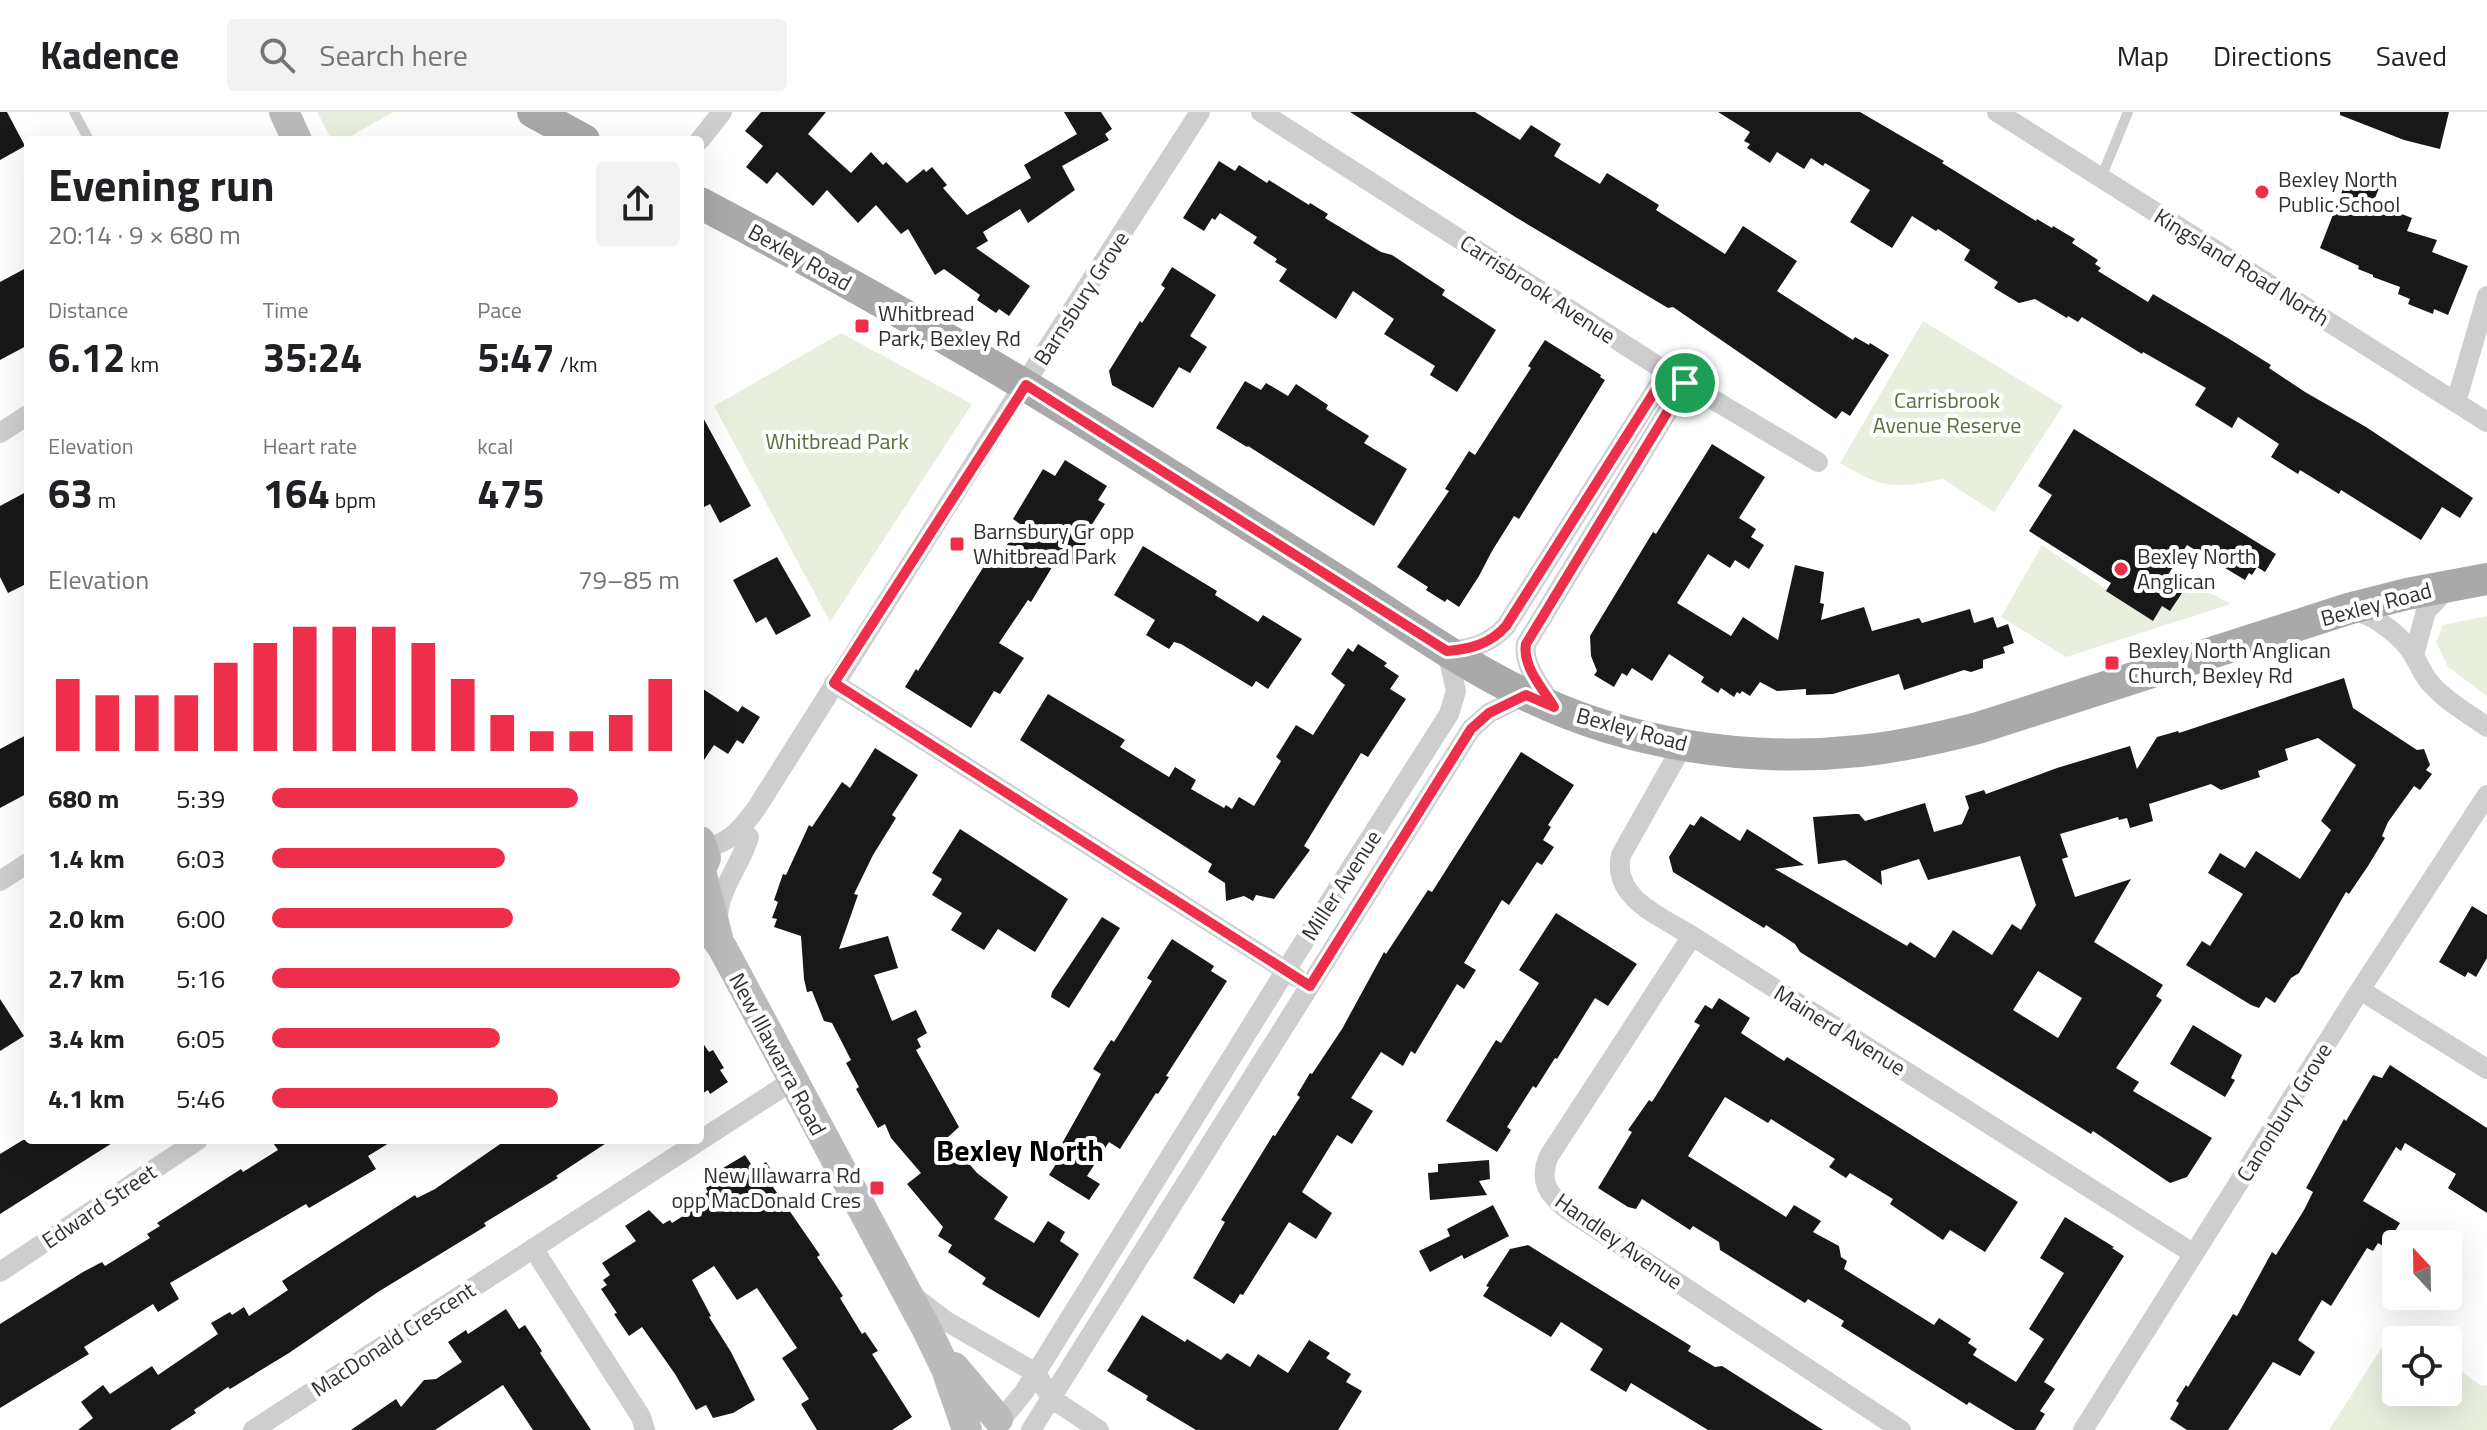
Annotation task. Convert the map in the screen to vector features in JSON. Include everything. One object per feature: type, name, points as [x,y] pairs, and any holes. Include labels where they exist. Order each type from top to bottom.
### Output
[{"type":"main road","points":[[284,112],[295,136]]},
{"type":"main road","points":[[533,112],[577,136]]},
{"type":"main road","name":"Bexley Road","points":[[704,205],[902,313],[1026,385],[1447,651],[1540,701],[1636,734],[1683,745],[1789,754],[1857,752],[1920,742],[2038,709],[2348,609],[2471,581]]},
{"type":"main road","name":"New Illawarra Road","points":[[704,872],[722,947]]},
{"type":"main road","name":"New Illawarra Road","points":[[704,922],[722,947],[946,1369],[990,1426]]},
{"type":"street","points":[[703,136],[722,112]]},
{"type":"street","name":"Barnsbury Grove","points":[[704,855],[711,847],[721,844],[739,829],[756,809],[1200,112]]},
{"type":"street","name":"Carrisbrook Avenue","points":[[1261,112],[1667,372],[1818,462]]},
{"type":"street","name":"Kingsland Road North","points":[[1997,112],[2487,422]]},
{"type":"street","points":[[2456,402],[2487,296]]},
{"type":"street","points":[[1447,651],[1477,646],[1491,640],[1506,626],[1667,372]]},
{"type":"street","points":[[1540,701],[1525,653],[1526,644],[1685,383]]},
{"type":"street","points":[[0,433],[24,418]]},
{"type":"street","points":[[2414,655],[2426,611],[2442,592],[2471,581]]},
{"type":"street","points":[[2348,609],[2376,618],[2414,655],[2428,681],[2438,691],[2487,727]]},
{"type":"street","name":"Miller Avenue","points":[[990,1426],[1018,1401],[1449,714],[1456,695],[1447,651]]},
{"type":"street","points":[[834,683],[1310,986]]},
{"type":"street","name":"Miller Avenue","points":[[1031,1430],[1471,729],[1489,713],[1540,701]]},
{"type":"street","name":"Mainerd Avenue","points":[[1683,745],[1621,855],[1619,875],[1637,901],[2194,1254]]},
{"type":"street","name":"Canonbury Grove","points":[[2083,1430],[2360,990],[2487,795]]},
{"type":"street","name":"Barnsbury Grove","points":[[704,861],[718,868],[727,864],[749,837],[756,809]]},
{"type":"street","points":[[722,947],[719,903],[743,857],[749,837]]},
{"type":"street","points":[[0,881],[24,866]]},
{"type":"street","name":"Handley Avenue","points":[[1692,936],[1549,1156],[1543,1172],[1547,1189],[1569,1211],[1901,1430]]},
{"type":"street","points":[[2360,990],[2487,1069]]},
{"type":"street","name":"MacDonald Crescent","points":[[704,1138],[792,1081]]},
{"type":"street","name":"Edward Street","points":[[0,1272],[192,1144]]},
{"type":"street","name":"MacDonald Crescent","points":[[253,1430],[694,1144]]},
{"type":"street","points":[[533,1248],[641,1417],[645,1430]]},
{"type":"street","points":[[901,1282],[922,1304],[946,1321],[1036,1373],[1051,1398],[1099,1430]]},
{"type":"lane","points":[[74,112],[87,136]]},
{"type":"lane","points":[[2101,178],[2128,112]]},
{"type":"green space","points":[[317,112],[394,112],[350,136],[330,136]]},
{"type":"green space","name":"Carrisbrook Avenue Reserve","points":[[1923,321],[2063,406],[1994,512],[1943,479],[1889,484],[1868,478],[1840,463]]},
{"type":"green space","name":"Whitbread Park","points":[[841,333],[972,404],[830,622],[714,406]]},
{"type":"green space","points":[[2042,545],[2152,621],[2162,606],[2170,611],[2181,593],[2173,587],[2179,577],[2231,604],[2066,657],[2001,617]]},
{"type":"green space","points":[[2487,616],[2487,696],[2448,667],[2436,642],[2443,625]]},
{"type":"green space","points":[[2382,1347],[2382,1406],[2462,1406],[2462,1372],[2482,1386],[2487,1385],[2487,1430],[2329,1430]]},
{"type":"building","points":[[0,112],[7,112],[24,147],[0,160]]},
{"type":"building","points":[[761,112],[826,112],[808,134],[851,173],[871,152],[907,183],[924,169],[926,172],[932,167],[947,185],[943,188],[967,215],[1031,178],[1024,165],[1077,134],[1064,112],[1101,112],[1112,129],[1105,134],[1109,140],[1062,166],[1075,190],[1028,223],[1020,209],[983,232],[988,241],[976,248],[1030,286],[1009,316],[999,309],[996,313],[977,300],[980,295],[944,269],[935,275],[908,229],[901,234],[876,205],[858,223],[827,190],[813,206],[777,172],[767,184],[746,167],[763,146],[745,131]]},
{"type":"building","points":[[1350,112],[1475,112],[1520,140],[1531,125],[1561,144],[1554,156],[1600,184],[1607,173],[1659,205],[1656,210],[1725,254],[1743,226],[1797,261],[1777,291],[1853,340],[1855,337],[1870,343],[1889,355],[1850,416],[1842,411],[1836,419],[1673,307],[1668,308],[1517,218]]},
{"type":"building","points":[[1718,112],[1860,112],[1944,161],[1942,163],[2036,221],[2053,226],[2075,239],[2072,243],[2098,260],[2095,264],[2101,268],[2098,271],[2148,302],[2153,294],[2231,340],[2271,365],[2269,368],[2305,392],[2366,427],[2473,498],[2460,518],[2442,507],[2421,540],[2341,490],[2339,494],[2300,470],[2298,474],[2271,457],[2279,444],[2238,417],[2232,428],[2195,405],[2206,388],[2082,317],[2078,322],[2067,318],[2035,299],[2019,303],[1994,288],[1998,282],[1964,260],[1970,250],[1938,229],[1936,231],[1912,216],[1892,248],[1850,222],[1870,190],[1811,158],[1804,169],[1777,152],[1770,163],[1747,148],[1750,144],[1744,141],[1750,132]]},
{"type":"building","points":[[2340,112],[2449,112],[2440,149],[2404,140],[2340,115]]},
{"type":"building","points":[[1219,161],[1235,171],[1239,165],[1267,183],[1269,180],[1310,203],[1328,214],[1325,218],[1381,252],[1392,255],[1445,290],[1442,295],[1496,330],[1457,392],[1430,375],[1435,366],[1384,334],[1394,319],[1353,291],[1336,319],[1279,281],[1287,269],[1253,243],[1257,237],[1220,213],[1215,220],[1212,218],[1204,231],[1183,218]]},
{"type":"building","points":[[2350,171],[2381,183],[2373,203],[2412,218],[2407,231],[2437,240],[2432,252],[2468,266],[2448,315],[2434,309],[2433,314],[2408,304],[2410,299],[2398,294],[2400,287],[2373,277],[2358,269],[2359,266],[2320,248]]},
{"type":"building","points":[[1172,267],[1216,295],[1190,336],[1207,347],[1190,373],[1179,367],[1153,408],[1112,385],[1109,371],[1165,288],[1161,285]]},
{"type":"building","points":[[24,269],[24,347],[0,360],[0,282]]},
{"type":"building","points":[[1545,340],[1605,380],[1519,519],[1514,516],[1459,607],[1426,590],[1428,587],[1397,567],[1449,491],[1445,489],[1469,451],[1475,455],[1531,368],[1528,366]]},
{"type":"building","points":[[1245,381],[1261,390],[1266,383],[1288,396],[1296,384],[1328,405],[1326,409],[1369,436],[1364,443],[1407,469],[1374,526],[1216,428]]},
{"type":"building","points":[[704,419],[751,506],[720,523],[710,504],[704,507]]},
{"type":"building","points":[[2074,429],[2276,554],[2265,572],[2257,567],[2245,580],[2187,545],[2166,578],[2182,593],[2170,611],[2162,606],[2153,621],[2106,591],[2111,583],[2029,531],[2052,495],[2038,486]]},
{"type":"building","points":[[1712,444],[1765,477],[1739,518],[1756,529],[1751,537],[1764,545],[1749,569],[1735,560],[1730,568],[1708,554],[1677,603],[1731,636],[1743,617],[1778,640],[1795,565],[1824,572],[1821,620],[1864,607],[1872,631],[1919,618],[1922,623],[1970,609],[1974,623],[1993,617],[1997,628],[2008,624],[2014,643],[2003,647],[2005,653],[1983,660],[1983,668],[1971,672],[1964,670],[1904,690],[1899,674],[1833,694],[1806,695],[1806,689],[1777,691],[1760,682],[1750,696],[1742,691],[1734,697],[1721,688],[1718,693],[1701,682],[1704,677],[1669,654],[1652,681],[1632,668],[1627,676],[1622,673],[1614,687],[1594,675],[1597,671],[1591,656],[1590,636],[1653,532],[1656,534]]},
{"type":"building","points":[[1065,460],[1107,486],[1098,500],[1105,504],[1082,540],[1086,543],[1072,565],[1057,559],[1031,602],[1028,600],[999,643],[1024,658],[1000,694],[994,691],[971,728],[905,687],[991,555],[998,559],[1020,524],[1013,519],[1043,469],[1055,476]]},
{"type":"building","points":[[24,493],[24,585],[8,593],[0,577],[0,506]]},
{"type":"building","points":[[1143,546],[1217,591],[1215,595],[1258,622],[1263,615],[1302,639],[1268,689],[1256,681],[1252,687],[1181,644],[1174,642],[1169,649],[1146,635],[1155,620],[1114,595]]},
{"type":"building","points":[[777,557],[811,616],[776,635],[766,617],[756,623],[733,580]]},
{"type":"building","points":[[1358,644],[1387,663],[1384,666],[1399,676],[1390,689],[1406,699],[1368,757],[1361,753],[1304,846],[1310,850],[1274,899],[1256,895],[1253,901],[1244,896],[1226,901],[1225,883],[1208,872],[1212,864],[1020,740],[1048,694],[1125,740],[1120,747],[1169,777],[1175,767],[1196,780],[1191,789],[1224,808],[1226,805],[1232,809],[1239,797],[1254,806],[1281,761],[1276,757],[1296,725],[1313,735],[1345,685],[1331,674],[1348,648],[1353,652]]},
{"type":"building","points":[[2344,678],[2353,708],[2417,750],[2424,749],[2430,765],[2426,770],[2432,774],[2420,790],[2414,786],[2388,822],[2382,836],[2385,838],[2349,894],[2346,892],[2299,973],[2291,978],[2275,1003],[2266,997],[2259,1008],[2186,965],[2202,941],[2210,946],[2243,894],[2208,873],[2220,853],[2245,868],[2256,851],[2300,879],[2331,830],[2321,821],[2356,765],[2318,738],[2285,749],[2288,760],[2258,771],[2260,777],[2221,790],[2211,784],[2149,804],[2153,821],[2130,828],[2127,818],[2119,820],[2118,817],[2060,834],[2068,857],[2062,859],[2075,897],[2131,879],[2094,942],[2163,985],[2156,996],[2162,1000],[2116,1068],[2139,1082],[2133,1091],[2212,1138],[2187,1177],[2170,1183],[2093,1131],[2091,1134],[1800,952],[1795,944],[1766,925],[1764,928],[1673,872],[1669,857],[1690,824],[1694,826],[1701,816],[1740,841],[1747,829],[1804,865],[1775,869],[1907,946],[1910,942],[1935,958],[1953,930],[1992,955],[2012,924],[2021,930],[2036,905],[2020,856],[1928,880],[1919,859],[1881,871],[1882,885],[1845,860],[1818,864],[1813,817],[1859,814],[1865,821],[1925,803],[1934,832],[1962,824],[1969,808],[1965,796],[1984,790],[1986,794],[2130,746],[2137,769],[2157,737],[2179,733]],"holes":[[[2038,971],[2082,998],[2058,1038],[2013,1010]]]},
{"type":"building","points":[[704,690],[738,712],[742,706],[760,717],[743,744],[737,740],[728,754],[714,745],[704,760]]},
{"type":"building","points":[[24,736],[24,795],[0,808],[0,749]]},
{"type":"building","points":[[875,748],[918,775],[892,815],[896,818],[854,894],[858,895],[839,949],[888,936],[898,968],[874,975],[892,1021],[916,1010],[927,1033],[917,1039],[921,1047],[916,1050],[959,1127],[947,1138],[977,1173],[1008,1197],[994,1219],[1034,1243],[1048,1221],[1065,1232],[1060,1241],[1079,1254],[1039,1318],[982,1284],[986,1278],[948,1252],[952,1245],[938,1236],[943,1227],[907,1184],[921,1173],[891,1138],[885,1124],[878,1128],[856,1089],[859,1087],[846,1063],[851,1060],[832,1023],[824,1021],[812,991],[807,992],[801,936],[774,927],[777,919],[772,918],[778,902],[774,900],[783,874],[786,875],[809,825],[812,827],[842,782],[850,788]]},
{"type":"building","points":[[1521,752],[1574,785],[1548,825],[1551,827],[1543,840],[1554,847],[1542,865],[1537,862],[1509,905],[1502,900],[1464,963],[1476,970],[1464,989],[1457,984],[1415,1054],[1411,1051],[1403,1066],[1381,1052],[1351,1098],[1373,1111],[1352,1144],[1337,1135],[1302,1192],[1332,1213],[1316,1239],[1289,1222],[1243,1295],[1240,1294],[1234,1304],[1193,1278],[1225,1222],[1221,1220],[1300,1097],[1297,1095],[1310,1073],[1342,1029],[1384,952],[1386,954],[1428,890],[1432,892]]},
{"type":"building","points":[[960,829],[1068,899],[1035,952],[998,929],[984,950],[951,930],[962,913],[932,895],[942,879],[932,873]]},
{"type":"building","points":[[2472,906],[2487,915],[2487,958],[2476,977],[2468,972],[2465,977],[2439,962]]},
{"type":"building","points":[[1556,913],[1637,964],[1608,1006],[1595,998],[1557,1059],[1536,1088],[1533,1086],[1507,1127],[1511,1130],[1497,1152],[1446,1121],[1496,1040],[1501,1043],[1539,983],[1519,970]]},
{"type":"building","points":[[1102,917],[1120,928],[1069,1008],[1051,997],[1052,992]]},
{"type":"building","points":[[1172,939],[1214,966],[1211,971],[1227,981],[1166,1076],[1169,1077],[1120,1149],[1109,1142],[1087,1176],[1100,1184],[1089,1200],[1049,1175],[1065,1150],[1060,1147],[1101,1074],[1093,1069],[1111,1040],[1114,1042],[1152,981],[1147,978]]},
{"type":"building","points":[[1719,998],[1750,1018],[1741,1033],[1784,1061],[1787,1057],[2018,1202],[1985,1252],[1950,1230],[1943,1240],[1890,1204],[1893,1199],[1850,1173],[1846,1178],[1829,1167],[1835,1159],[1771,1119],[1768,1123],[1725,1097],[1688,1156],[1786,1217],[1794,1205],[1821,1221],[1813,1232],[1839,1246],[1841,1257],[1847,1261],[1844,1269],[1934,1325],[1939,1318],[1971,1339],[1968,1343],[1977,1349],[1973,1355],[2016,1382],[2044,1339],[2029,1329],[2064,1273],[2040,1258],[2065,1217],[2124,1256],[2044,1382],[2055,1389],[2040,1411],[2045,1414],[2035,1430],[2015,1430],[1969,1402],[1967,1405],[1841,1326],[1844,1321],[1808,1299],[1805,1303],[1720,1250],[1719,1242],[1693,1226],[1690,1230],[1642,1199],[1636,1209],[1628,1207],[1598,1188],[1632,1132],[1628,1130],[1649,1100],[1652,1102],[1700,1025],[1694,1022],[1705,1005],[1712,1009]]},
{"type":"building","points":[[0,999],[24,1036],[0,1051]]},
{"type":"building","points":[[2193,1025],[2242,1055],[2231,1078],[2235,1080],[2225,1097],[2170,1064]]},
{"type":"building","points":[[704,1045],[709,1052],[713,1050],[728,1082],[710,1094],[708,1090],[704,1092]]},
{"type":"building","points":[[2390,1065],[2487,1128],[2487,1213],[2448,1188],[2456,1174],[2405,1143],[2401,1151],[2396,1147],[2363,1201],[2400,1223],[2396,1230],[2382,1230],[2382,1245],[2378,1243],[2373,1251],[2367,1248],[2331,1306],[2322,1300],[2298,1340],[2315,1352],[2300,1376],[2273,1362],[2228,1430],[2187,1430],[2170,1419],[2179,1403],[2176,1401],[2233,1314],[2237,1316],[2272,1252],[2276,1255],[2304,1210],[2313,1192],[2306,1188],[2344,1119],[2346,1121],[2373,1075],[2382,1078]]},
{"type":"building","points":[[23,1140],[24,1144],[111,1144],[0,1214],[0,1154]]},
{"type":"building","points":[[274,1144],[388,1144],[368,1156],[376,1169],[309,1208],[306,1204],[170,1283],[179,1299],[158,1312],[153,1304],[84,1347],[89,1354],[0,1408],[0,1324],[83,1272],[102,1262],[105,1266],[150,1238],[147,1234],[160,1226],[157,1223],[241,1169],[243,1172],[278,1150]]},
{"type":"building","points":[[500,1144],[605,1144],[556,1176],[558,1178],[484,1223],[486,1226],[378,1292],[289,1353],[230,1389],[228,1387],[170,1430],[78,1430],[93,1418],[81,1402],[103,1385],[110,1394],[152,1366],[158,1375],[218,1334],[211,1323],[244,1307],[249,1316],[288,1290],[282,1281],[415,1195],[417,1198]]},
{"type":"building","points":[[745,1155],[755,1170],[766,1162],[780,1183],[773,1187],[820,1255],[817,1257],[843,1296],[840,1298],[862,1334],[865,1332],[878,1351],[872,1354],[912,1417],[892,1430],[817,1430],[801,1404],[809,1399],[782,1358],[797,1348],[757,1288],[737,1300],[714,1266],[692,1280],[755,1400],[733,1413],[713,1418],[706,1405],[696,1410],[642,1327],[629,1336],[614,1314],[617,1313],[601,1289],[607,1285],[603,1280],[610,1275],[602,1263],[636,1241],[625,1226],[649,1210],[663,1224],[670,1220],[672,1223],[707,1201],[703,1196],[708,1192],[706,1188],[717,1180],[713,1174]]},
{"type":"building","points":[[1489,1160],[1490,1179],[1479,1181],[1487,1195],[1430,1200],[1428,1173],[1438,1172],[1438,1164]]},
{"type":"building","points":[[1493,1205],[1509,1236],[1430,1272],[1419,1251],[1450,1236],[1447,1229]]},
{"type":"building","points":[[1528,1245],[1691,1346],[1688,1351],[1715,1367],[1722,1366],[1823,1430],[1708,1430],[1631,1383],[1626,1392],[1590,1370],[1603,1349],[1561,1322],[1551,1337],[1483,1296],[1510,1249]]},
{"type":"building","points":[[506,1309],[519,1329],[525,1325],[591,1430],[533,1430],[503,1385],[435,1430],[351,1430],[396,1399],[401,1407],[424,1380],[436,1379],[462,1362],[448,1342],[466,1330],[468,1334]]},
{"type":"building","points":[[1142,1315],[1221,1360],[1227,1353],[1250,1367],[1258,1354],[1288,1373],[1309,1340],[1330,1353],[1326,1358],[1351,1374],[1346,1382],[1362,1391],[1338,1430],[1196,1430],[1146,1400],[1148,1396],[1107,1371]]},
{"type":"place","name":"Bexley North Public School","points":[[2262,192]]},
{"type":"place","name":"Whitbread Park, Bexley Rd","points":[[862,326]]},
{"type":"place","name":"Barnsbury Gr opp Whitbread Park","points":[[957,544]]},
{"type":"place","name":"Bexley North Anglican","points":[[2121,569]]},
{"type":"place","name":"Bexley North Anglican Church, Bexley Rd","points":[[2112,663]]},
{"type":"place","name":"New Illawarra Rd opp MacDonald Cres","points":[[877,1188]]},
{"type":"district","name":"Bexley North","points":[[1020,1150]]},
{"type":"route","points":[[1667,372],[1685,383],[1526,644],[1528,664],[1554,707],[1526,695],[1489,713],[1471,729],[1310,986],[834,683],[1026,385],[1447,651],[1469,649],[1491,640],[1502,631],[1667,372]]}]
